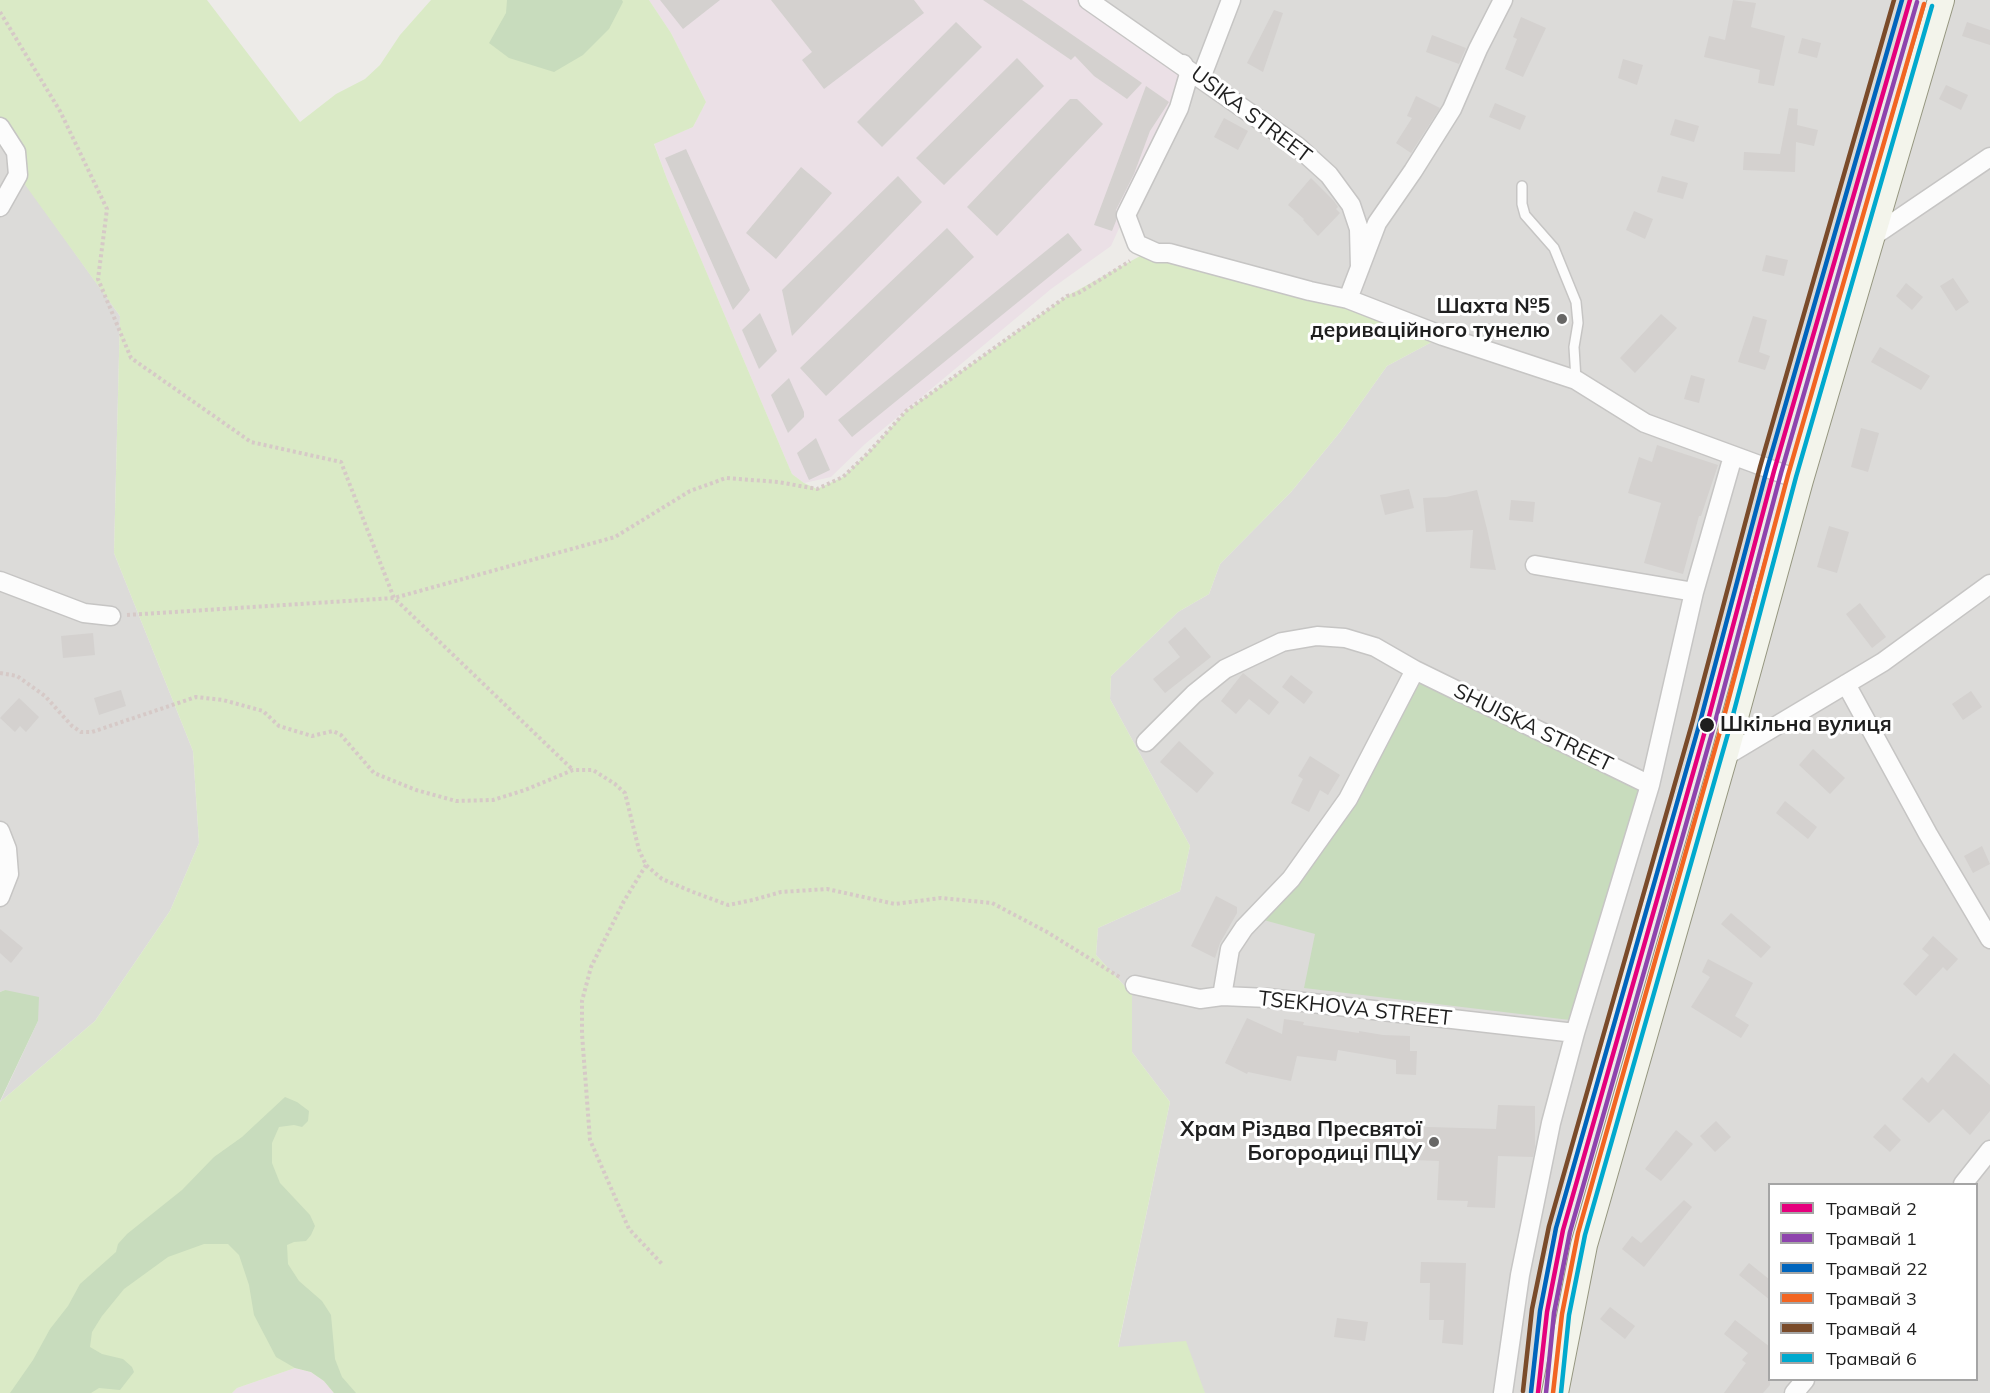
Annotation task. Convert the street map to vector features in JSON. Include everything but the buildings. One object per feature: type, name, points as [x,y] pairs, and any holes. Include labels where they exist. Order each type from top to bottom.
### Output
[{"type":"main road","points":[[1555,1393],[1584,1245],[1724,757],[1800,480],[1941,0]]},
{"type":"street","name":"USIKA STREET","points":[[1088,0],[1183,64],[1297,146],[1329,175],[1351,205],[1359,229],[1360,268]]},
{"type":"street","points":[[1201,78],[1231,0]]},
{"type":"street","points":[[1348,299],[1377,224],[1452,109],[1478,49],[1503,0]]},
{"type":"street","points":[[1183,64],[1189,74],[1179,108],[1126,215],[1137,244],[1157,253],[1169,253],[1348,299],[1443,336],[1576,380],[1645,423],[1800,480]]},
{"type":"street","points":[[0,127],[16,152],[18,175],[0,207]]},
{"type":"street","points":[[1872,237],[1990,157]]},
{"type":"street","points":[[1503,1393],[1520,1275],[1551,1123],[1575,1034],[1650,785],[1694,592],[1733,456]]},
{"type":"street","points":[[1535,565],[1694,592]]},
{"type":"street","points":[[0,581],[84,613],[111,616]]},
{"type":"street","points":[[1724,757],[1883,662],[1990,584]]},
{"type":"street","name":"SHUISKA STREET","points":[[1146,742],[1194,694],[1226,669],[1282,642],[1317,636],[1345,638],[1375,647],[1415,670],[1650,785]]},
{"type":"street","points":[[1222,996],[1230,949],[1244,928],[1291,879],[1348,799],[1415,670]]},
{"type":"street","points":[[1846,684],[1928,834],[1990,939]]},
{"type":"street","points":[[0,831],[8,849],[9,874],[0,897]]},
{"type":"street","name":"TSEKHOVA STREET","points":[[1135,985],[1200,999],[1222,996],[1268,998],[1575,1034]]},
{"type":"street","points":[[1965,1183],[1990,1150]]},
{"type":"street","points":[[1794,1393],[1804,1381]]},
{"type":"lane","points":[[1522,186],[1522,204],[1526,215],[1554,248],[1576,302],[1578,323],[1574,347],[1576,380]]},
{"type":"path","points":[[0,12],[60,111],[107,209],[98,279],[131,358],[251,442],[341,462],[394,598],[573,770]]},
{"type":"path","points":[[111,616],[394,598],[615,537],[690,491],[726,478],[778,482],[817,489],[843,477],[906,411],[1067,296],[1077,294],[1127,262],[1142,255],[1157,253]]},
{"type":"path","points":[[0,673],[17,676],[45,696],[72,726],[81,732],[92,732],[196,697],[223,700],[263,711],[279,726],[312,736],[333,731],[341,735],[374,773],[416,790],[456,801],[493,800],[525,790],[573,770],[593,770],[625,793],[639,850],[646,865],[662,879],[728,904],[781,892],[827,889],[895,904],[941,898],[992,903],[1047,932],[1135,985]]},
{"type":"path","points":[[646,865],[624,901],[591,967],[582,1001],[582,1034],[590,1140],[629,1229],[663,1265]]},
{"type":"shaded area","points":[[649,0],[1088,0],[1189,74],[1111,246],[1051,289],[865,444],[831,477],[804,483],[792,474],[667,179],[654,143],[693,127],[706,102],[671,33]]},
{"type":"shaded area","points":[[1088,0],[1910,0],[1774,471],[1602,1038],[1544,1266],[1528,1393],[1205,1393],[1118,1348],[1170,1102],[1132,1052],[1132,994],[1096,955],[1098,928],[1180,891],[1190,846],[1110,699],[1111,676],[1178,612],[1209,594],[1220,564],[1291,492],[1340,432],[1387,366],[1443,336],[1137,244]]},
{"type":"shaded area","points":[[1941,0],[1990,0],[1990,1393],[1555,1393]]},
{"type":"shaded area","points":[[0,127],[19,175],[120,316],[114,553],[193,751],[199,843],[170,911],[95,1021],[0,1102],[38,1021],[5,990],[0,992]]},
{"type":"shaded area","points":[[295,1368],[311,1372],[324,1381],[334,1393],[232,1393],[237,1388]]},
{"type":"green space","points":[[0,0],[207,0],[300,122],[336,94],[365,79],[380,65],[400,35],[431,0],[649,0],[671,33],[706,102],[693,127],[654,144],[792,474],[817,489],[843,477],[906,411],[1067,296],[1142,255],[1157,253],[1443,336],[1387,366],[1340,432],[1291,492],[1220,564],[1209,594],[1178,612],[1111,676],[1110,699],[1190,846],[1180,891],[1098,928],[1096,955],[1132,994],[1132,1052],[1170,1102],[1118,1347],[1186,1341],[1205,1393],[334,1393],[324,1381],[311,1372],[295,1368],[237,1388],[232,1393],[0,1393],[0,1102],[95,1021],[170,911],[199,843],[193,751],[114,553],[120,316],[18,175],[0,127]]},
{"type":"green space","points":[[507,0],[622,0],[623,2],[609,29],[583,55],[554,72],[509,58],[489,43],[506,13]]},
{"type":"green space","points":[[1420,679],[1643,789],[1570,1020],[1304,988],[1315,934],[1260,919]]},
{"type":"green space","points":[[5,990],[39,997],[38,1021],[0,1101],[0,992]]},
{"type":"green space","points":[[285,1097],[309,1111],[308,1121],[302,1127],[294,1125],[279,1127],[272,1143],[272,1163],[280,1183],[310,1215],[315,1226],[306,1241],[287,1245],[288,1264],[299,1281],[322,1301],[331,1315],[335,1359],[342,1377],[356,1393],[334,1393],[324,1381],[311,1372],[295,1368],[276,1357],[254,1315],[249,1285],[239,1255],[228,1244],[204,1244],[168,1257],[124,1289],[92,1332],[90,1347],[102,1354],[123,1359],[132,1367],[134,1372],[120,1390],[99,1388],[91,1393],[10,1393],[80,1284],[116,1252],[118,1244],[127,1234],[182,1190],[214,1157],[242,1137]]},
{"type":"tram line","name":"4","points":[[1523,1391],[1532,1309],[1549,1226],[1693,720],[1760,467],[1894,0]]},
{"type":"tram line","name":"22","points":[[1531,1392],[1540,1311],[1556,1228],[1700,722],[1767,469],[1902,0]]},
{"type":"tram line","name":"2","points":[[1538,1393],[1547,1312],[1563,1230],[1707,724],[1774,471],[1910,0]]},
{"type":"tram line","name":"1","points":[[1546,1393],[1554,1313],[1570,1232],[1714,726],[1781,473],[1917,2]]},
{"type":"tram line","name":"3","points":[[1553,1393],[1562,1314],[1578,1233],[1721,728],[1788,475],[1924,4]]},
{"type":"tram line","name":"6","points":[[1561,1393],[1569,1315],[1585,1235],[1729,730],[1796,477],[1932,6]]},
{"type":"place","name":"Шахта №5 дериваційного тунелю","points":[[1562,319]]},
{"type":"place","name":"Шкільна вулиця","points":[[1707,725]]},
{"type":"place","name":"Храм Різдва Пресвятої Богородиці ПЦУ","points":[[1434,1142]]}]
